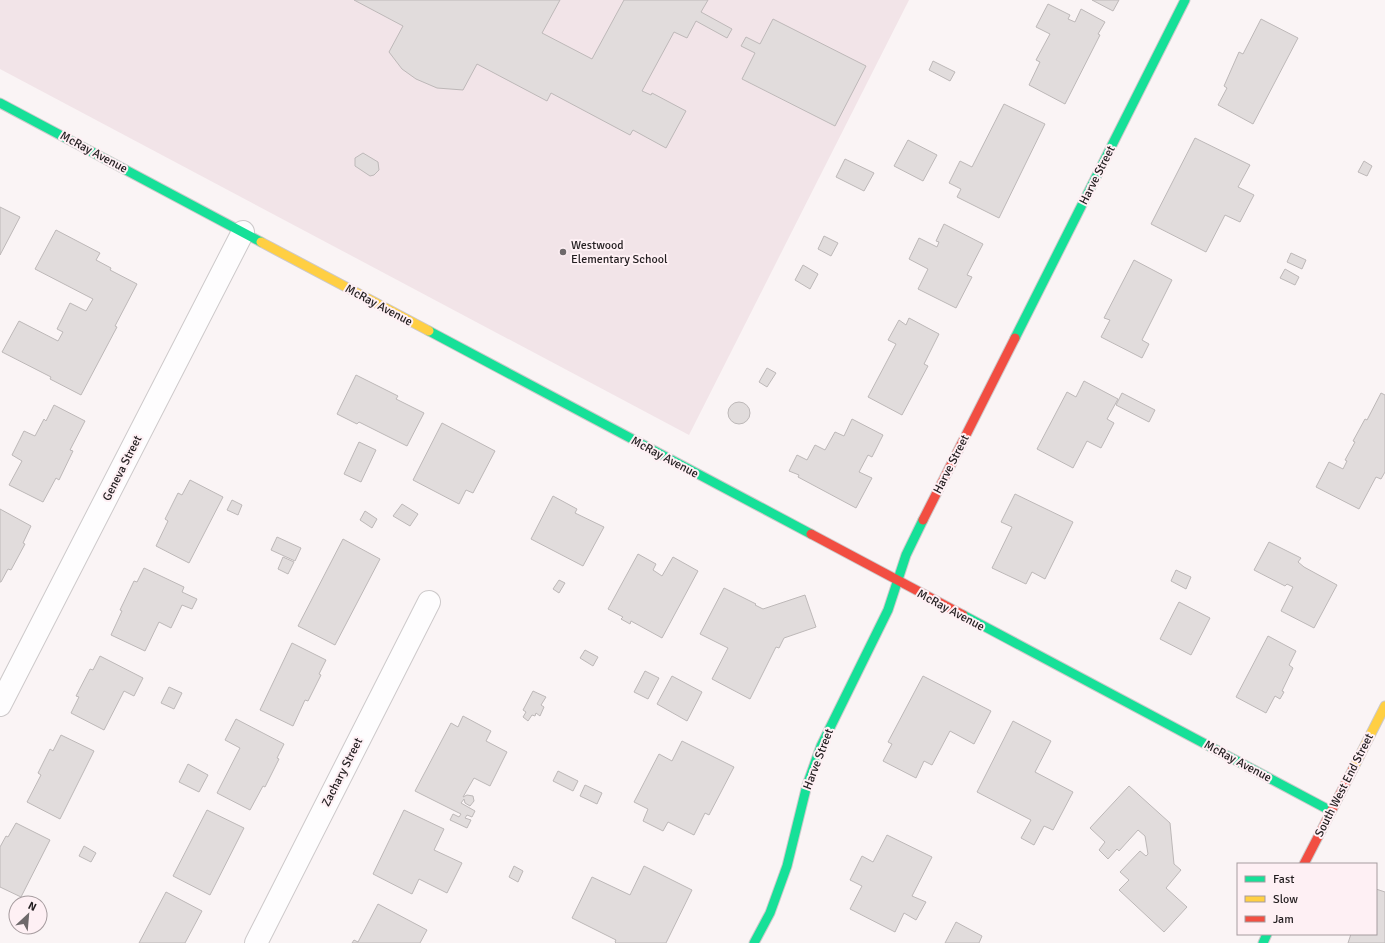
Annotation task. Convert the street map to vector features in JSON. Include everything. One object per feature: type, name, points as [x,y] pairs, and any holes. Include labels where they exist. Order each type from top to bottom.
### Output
[{"type":"street","name":"Harve Street","points":[[754,943],[770,914],[787,866],[807,785],[821,746],[888,610],[906,555],[1185,0]]},
{"type":"street","name":"McRay Avenue","points":[[0,103],[1331,811]]},
{"type":"street","name":"Geneva Street","points":[[0,705],[243,232]]},
{"type":"street","name":"Zachary Street","points":[[256,943],[429,602]]},
{"type":"street","name":"South West End Street","points":[[1305,863],[1385,706]]},
{"type":"shaded area","name":"Westwood Elementary School","points":[[0,0],[909,0],[689,435],[0,69]]},
{"type":"building","points":[[354,0],[560,0],[542,33],[592,59],[624,0],[708,0],[701,12],[732,29],[727,38],[696,21],[687,38],[674,32],[642,91],[651,95],[652,93],[686,111],[666,148],[633,130],[630,135],[551,93],[547,101],[477,64],[463,90],[437,88],[416,79],[402,69],[389,52],[403,26]]},
{"type":"building","points":[[1092,0],[1119,0],[1113,11]]},
{"type":"building","points":[[1048,4],[1070,15],[1068,19],[1075,22],[1081,9],[1105,22],[1098,34],[1100,35],[1065,104],[1029,85],[1040,62],[1036,60],[1050,34],[1036,27]]},
{"type":"building","points":[[773,19],[866,66],[835,126],[742,79],[755,53],[741,46],[746,37],[760,44]]},
{"type":"building","points":[[1261,19],[1298,38],[1253,124],[1218,105],[1227,88],[1224,86],[1239,52],[1243,54]]},
{"type":"building","points":[[933,61],[955,72],[950,81],[929,70]]},
{"type":"building","points":[[1004,104],[1045,124],[999,218],[957,197],[961,189],[949,183],[960,161],[972,167]]},
{"type":"building","points":[[1195,138],[1250,165],[1238,187],[1254,195],[1240,222],[1225,215],[1206,252],[1151,224]]},
{"type":"building","points":[[908,140],[937,155],[923,181],[894,166]]},
{"type":"building","points":[[363,153],[378,162],[379,170],[374,175],[370,176],[355,166],[355,158]]},
{"type":"building","points":[[845,159],[874,173],[864,191],[836,177]]},
{"type":"building","points":[[1364,161],[1372,166],[1367,176],[1358,172]]},
{"type":"building","points":[[0,207],[20,217],[0,255]]},
{"type":"building","points":[[944,224],[983,244],[967,275],[972,277],[956,308],[918,289],[928,269],[909,259],[919,238],[937,247],[939,242],[936,241]]},
{"type":"building","points":[[56,230],[100,253],[96,260],[111,268],[110,270],[137,284],[115,326],[117,327],[81,395],[50,379],[51,377],[2,352],[19,321],[58,341],[63,332],[57,329],[70,303],[86,311],[93,299],[35,269]]},
{"type":"building","points":[[824,236],[838,243],[831,256],[818,249]]},
{"type":"building","points":[[1291,253],[1306,260],[1302,269],[1287,262]]},
{"type":"building","points":[[1134,260],[1172,280],[1142,340],[1149,344],[1142,358],[1101,337],[1110,320],[1104,318]]},
{"type":"building","points":[[803,265],[818,274],[810,289],[795,280]]},
{"type":"building","points":[[1285,269],[1299,277],[1295,285],[1280,278]]},
{"type":"building","points":[[909,318],[939,334],[924,364],[928,366],[902,415],[868,397],[896,344],[888,340],[899,320],[906,325]]},
{"type":"building","points":[[767,368],[776,373],[767,387],[759,382]]},
{"type":"building","points":[[356,375],[398,396],[396,399],[424,413],[407,446],[359,422],[357,424],[337,414]]},
{"type":"building","points":[[1084,381],[1118,399],[1107,419],[1114,423],[1101,448],[1087,441],[1073,468],[1037,449],[1067,392],[1076,397]]},
{"type":"building","points":[[1122,393],[1155,410],[1149,422],[1116,405]]},
{"type":"building","points":[[1381,393],[1385,395],[1385,472],[1381,479],[1376,477],[1359,509],[1316,487],[1329,462],[1343,469],[1347,461],[1345,460],[1355,442],[1353,441],[1365,419],[1367,420]]},
{"type":"building","points":[[739,402],[747,405],[750,413],[747,421],[739,424],[731,421],[728,413],[731,405]]},
{"type":"building","points":[[54,405],[85,421],[70,450],[73,451],[59,480],[56,478],[43,502],[9,485],[22,461],[12,455],[24,431],[35,436],[44,419],[46,421]]},
{"type":"building","points":[[852,419],[883,435],[872,457],[868,455],[859,472],[872,478],[856,508],[798,477],[799,475],[789,471],[797,455],[807,460],[815,445],[825,450],[835,432],[844,436]]},
{"type":"building","points":[[442,423],[495,451],[473,493],[466,490],[459,504],[413,480]]},
{"type":"building","points":[[359,442],[376,450],[361,482],[344,474]]},
{"type":"building","points":[[190,480],[223,497],[189,563],[156,546],[168,521],[165,519],[178,493],[182,495]]},
{"type":"building","points":[[1015,494],[1073,522],[1045,579],[1032,572],[1026,584],[992,568],[1012,527],[1001,522]]},
{"type":"building","points":[[553,496],[577,509],[575,513],[604,527],[583,566],[531,539]]},
{"type":"building","points":[[232,500],[242,505],[238,515],[227,510]]},
{"type":"building","points":[[402,504],[418,514],[410,526],[393,516]]},
{"type":"building","points":[[0,509],[31,526],[23,543],[25,544],[11,570],[8,569],[1,582],[0,582]]},
{"type":"building","points":[[365,511],[377,519],[372,528],[360,520]]},
{"type":"building","points":[[277,537],[301,548],[295,561],[271,550]]},
{"type":"building","points":[[343,539],[380,559],[335,645],[298,626]]},
{"type":"building","points":[[1269,542],[1301,558],[1298,562],[1304,567],[1337,585],[1314,628],[1281,611],[1293,587],[1287,584],[1285,586],[1254,570]]},
{"type":"building","points":[[638,554],[656,564],[653,570],[662,576],[673,557],[698,571],[662,638],[631,621],[630,624],[621,619],[623,617],[608,609]]},
{"type":"building","points":[[283,557],[294,562],[288,574],[278,569]]},
{"type":"building","points":[[144,568],[184,587],[182,592],[197,599],[192,609],[182,605],[171,628],[159,622],[145,651],[111,635],[122,611],[120,610],[134,581],[137,582]]},
{"type":"building","points":[[1176,570],[1191,577],[1186,589],[1171,581]]},
{"type":"building","points":[[559,580],[565,583],[559,593],[553,589]]},
{"type":"building","points":[[724,588],[763,609],[805,595],[816,627],[784,638],[779,648],[776,647],[750,699],[712,679],[728,648],[700,634]]},
{"type":"building","points":[[1179,602],[1210,618],[1191,655],[1160,639]]},
{"type":"building","points":[[1268,636],[1296,651],[1289,665],[1293,668],[1282,691],[1284,692],[1280,699],[1275,696],[1266,713],[1236,697]]},
{"type":"building","points":[[292,643],[326,660],[319,674],[321,675],[308,701],[305,700],[293,726],[260,710]]},
{"type":"building","points":[[585,650],[598,657],[593,666],[580,658]]},
{"type":"building","points":[[100,656],[143,678],[134,696],[124,691],[104,730],[71,713],[79,697],[76,696],[90,669],[93,670]]},
{"type":"building","points":[[645,671],[659,678],[648,699],[634,692]]},
{"type":"building","points":[[672,676],[702,692],[687,721],[657,704]]},
{"type":"building","points":[[923,676],[991,711],[974,744],[950,731],[932,765],[924,761],[916,778],[883,761],[892,744],[888,742]]},
{"type":"building","points":[[169,687],[182,693],[174,709],[161,703]]},
{"type":"building","points":[[533,691],[546,697],[541,705],[544,707],[540,716],[536,713],[535,716],[532,715],[528,721],[523,717],[526,712],[523,710]]},
{"type":"building","points":[[463,716],[491,731],[486,741],[507,752],[490,786],[474,778],[463,797],[467,795],[473,796],[474,801],[470,806],[465,803],[464,799],[461,803],[475,811],[472,817],[467,815],[465,818],[471,820],[467,828],[450,820],[453,814],[459,817],[461,814],[415,791],[451,723],[458,727]]},
{"type":"building","points":[[236,719],[284,744],[277,758],[279,759],[265,787],[263,786],[250,810],[217,793],[240,748],[225,740]]},
{"type":"building","points":[[1013,721],[1051,741],[1035,772],[1073,792],[1053,830],[1044,826],[1034,845],[1021,838],[1031,820],[977,792]]},
{"type":"building","points":[[61,735],[94,751],[60,819],[27,802],[41,775],[38,773],[50,749],[53,751]]},
{"type":"building","points":[[682,741],[734,767],[709,815],[705,813],[694,835],[668,822],[663,831],[643,821],[648,809],[634,802],[659,754],[672,761]]},
{"type":"building","points":[[188,764],[208,775],[199,792],[179,782]]},
{"type":"building","points":[[558,771],[578,781],[573,791],[553,781]]},
{"type":"building","points":[[585,785],[602,793],[597,804],[580,796]]},
{"type":"building","points":[[1129,786],[1170,823],[1174,864],[1181,870],[1166,888],[1187,907],[1164,932],[1119,890],[1129,880],[1120,872],[1140,851],[1146,856],[1148,854],[1145,836],[1138,830],[1119,851],[1117,849],[1108,859],[1099,850],[1105,842],[1090,828]]},
{"type":"building","points":[[207,810],[244,828],[210,895],[173,876]]},
{"type":"building","points":[[404,810],[444,829],[434,850],[462,863],[447,893],[419,879],[412,894],[373,874]]},
{"type":"building","points":[[16,823],[50,840],[22,895],[17,895],[0,887],[0,847],[6,836],[8,837]]},
{"type":"building","points":[[887,835],[932,857],[912,896],[926,902],[916,920],[904,913],[895,932],[850,909],[862,886],[850,880],[862,856],[873,862]]},
{"type":"building","points":[[84,846],[96,853],[91,862],[79,856]]},
{"type":"building","points":[[514,866],[523,871],[518,882],[509,877]]},
{"type":"building","points":[[644,866],[692,890],[666,943],[616,943],[616,940],[572,918],[592,877],[630,895]]},
{"type":"building","points":[[1377,889],[1385,892],[1385,943],[1348,943],[1351,935],[1377,935]]},
{"type":"building","points":[[166,892],[202,911],[185,943],[139,943]]},
{"type":"building","points":[[378,904],[427,930],[420,943],[352,943],[354,940],[358,942]]},
{"type":"building","points":[[956,922],[982,936],[979,943],[945,943]]},
{"type":"traffic: fast","points":[[1015,338],[1185,0]]},
{"type":"traffic: fast","points":[[0,103],[261,242]]},
{"type":"traffic: fast","points":[[429,331],[811,534]]},
{"type":"traffic: fast","points":[[754,943],[770,913],[787,866],[807,785],[821,746],[888,610],[906,555],[923,520]]},
{"type":"traffic: fast","points":[[963,615],[1331,811]]},
{"type":"traffic: fast","points":[[1263,943],[1267,935]]},
{"type":"traffic: slow","points":[[261,242],[429,331]]},
{"type":"traffic: slow","points":[[1353,769],[1385,706]]},
{"type":"traffic: jam","points":[[923,520],[1015,338]]},
{"type":"traffic: jam","points":[[811,534],[963,615]]},
{"type":"traffic: jam","points":[[1305,863],[1353,769]]},
{"type":"place","name":"Westwood Elementary School","points":[[563,252]]}]
